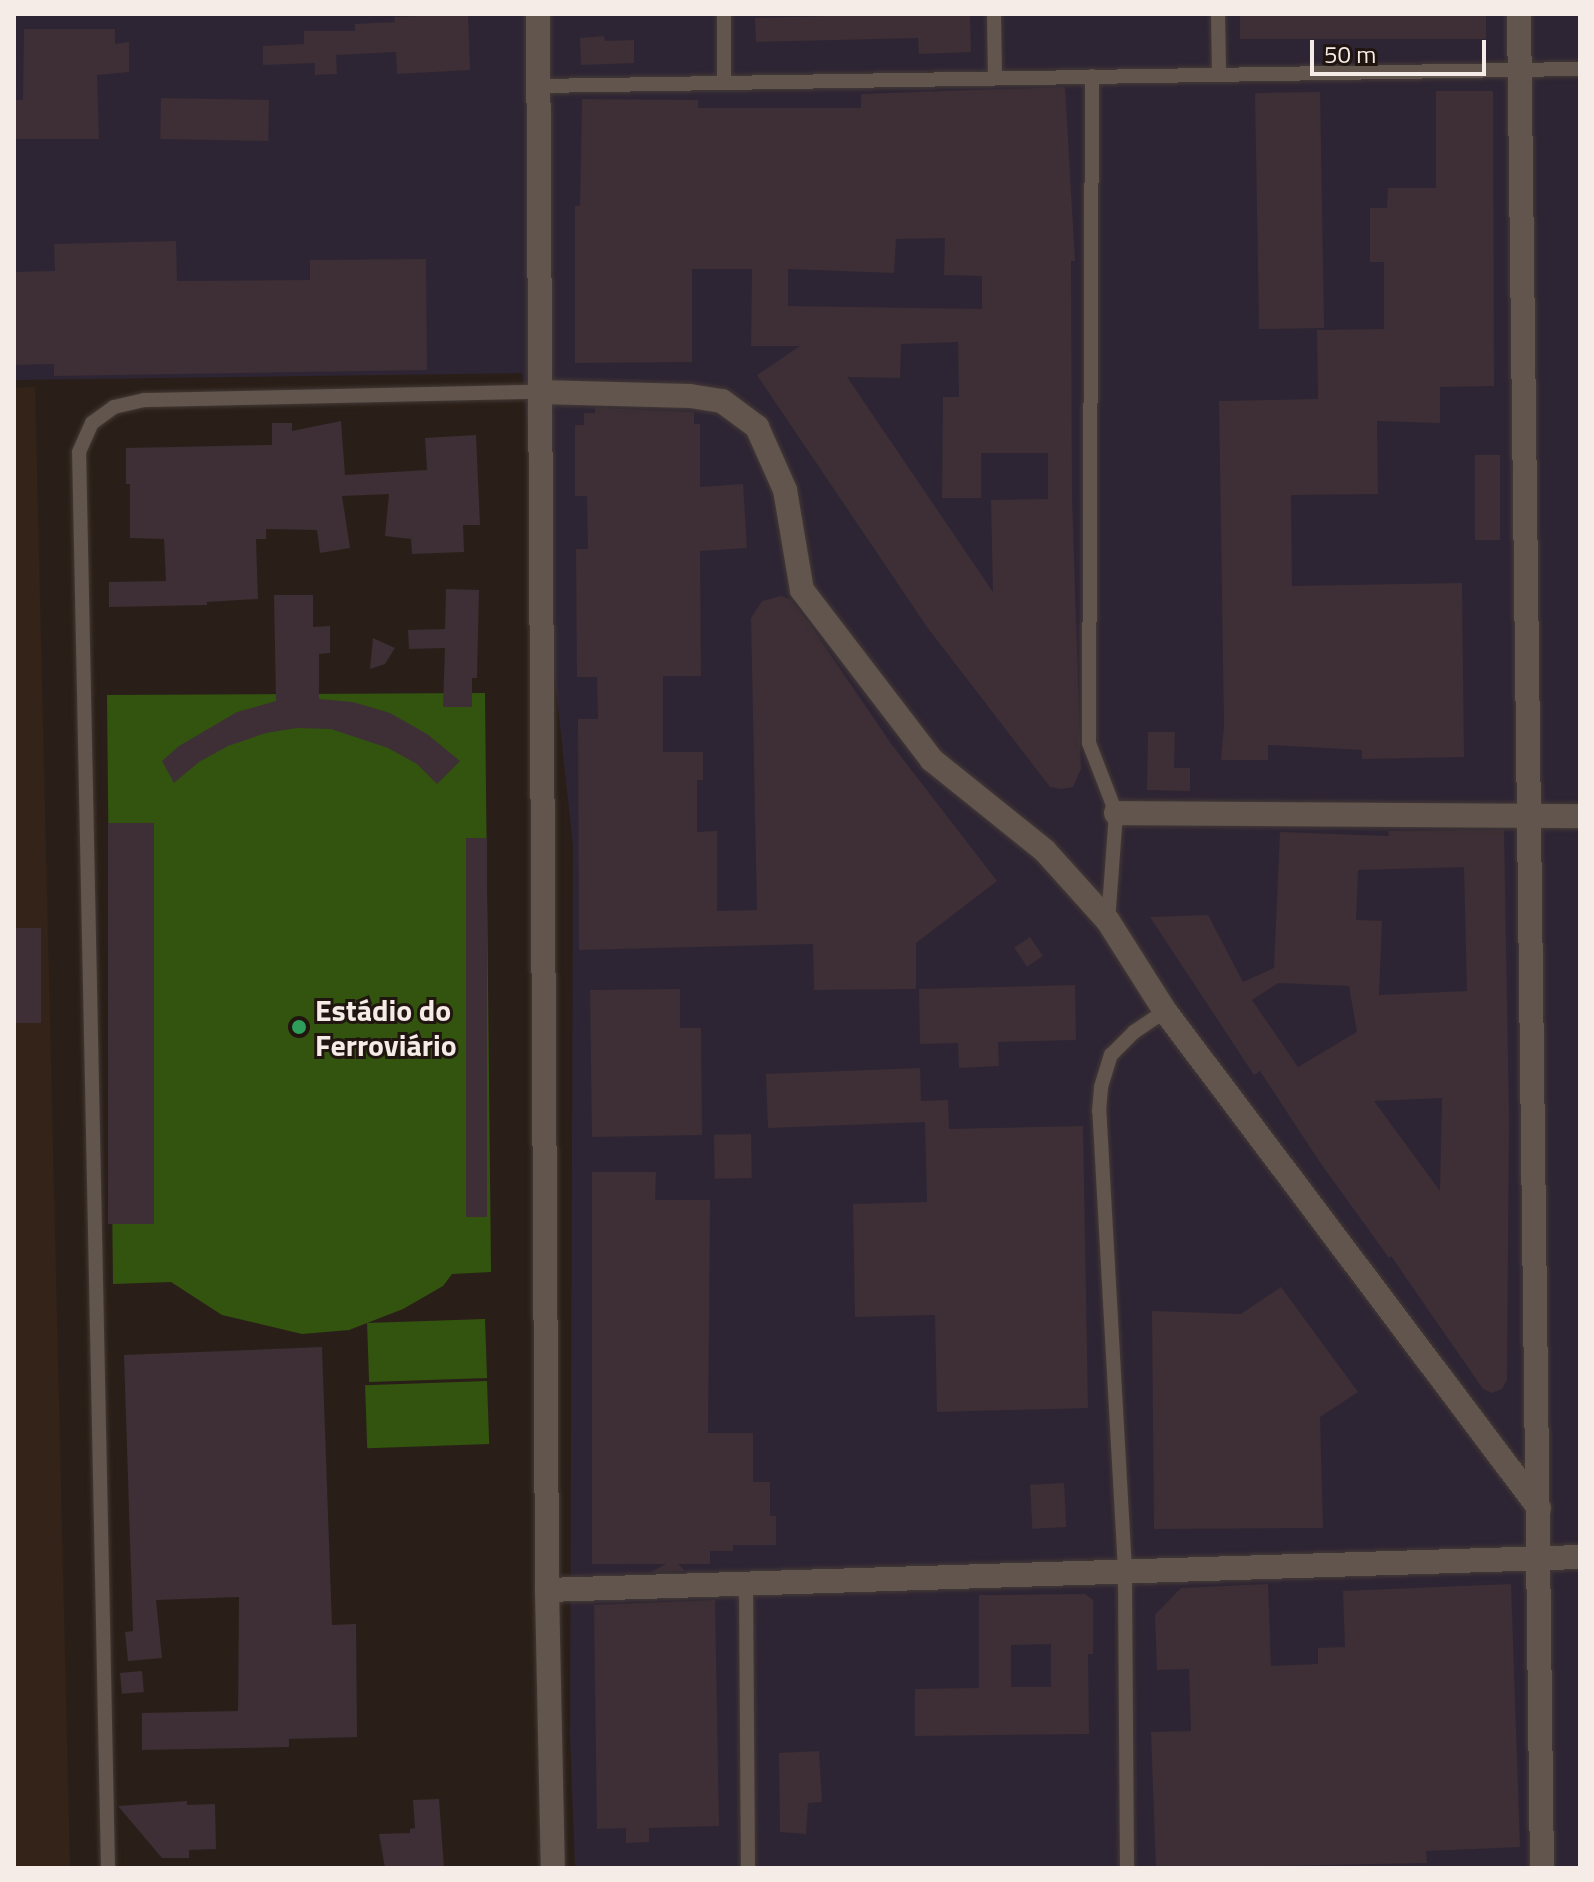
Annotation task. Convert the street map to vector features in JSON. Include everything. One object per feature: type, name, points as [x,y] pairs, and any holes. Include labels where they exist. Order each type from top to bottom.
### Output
[{"type":"street","points":[[538,14],[547,1590],[553,1868]]},
{"type":"street","points":[[1519,14],[1542,1868]]},
{"type":"street","points":[[540,392],[690,396],[722,401],[757,427],[785,490],[802,590],[932,760],[1045,851],[1108,921],[1165,1011],[1539,1508]]},
{"type":"street","points":[[1116,813],[1580,816]]},
{"type":"street","points":[[547,1590],[1580,1557]]},
{"type":"lane","points":[[724,14],[724,83]]},
{"type":"lane","points":[[994,14],[995,76]]},
{"type":"lane","points":[[1218,14],[1219,73]]},
{"type":"lane","points":[[539,86],[995,76],[1580,69]]},
{"type":"lane","points":[[1092,76],[1089,743],[1116,813],[1108,921]]},
{"type":"lane","points":[[108,1868],[79,452],[92,423],[114,407],[144,400],[540,392]]},
{"type":"lane","points":[[1127,1868],[1125,1570],[1099,1111],[1101,1087],[1111,1055],[1134,1032],[1165,1011]]},
{"type":"lane","points":[[746,1585],[748,1868]]},
{"type":"shaded area","points":[[14,14],[1580,14],[1580,1868],[575,1868],[570,1735],[573,846],[522,373],[14,380]]},
{"type":"shaded area","points":[[35,387],[70,1868],[14,1868],[14,388]]},
{"type":"green space","name":"Estádio do Ferroviário","points":[[485,693],[491,1272],[452,1274],[443,1286],[403,1309],[349,1330],[302,1334],[222,1315],[171,1282],[113,1284],[107,695]]},
{"type":"green space","points":[[485,1319],[487,1378],[369,1382],[367,1323]]},
{"type":"green space","points":[[487,1381],[489,1444],[367,1448],[365,1385]]},
{"type":"building","points":[[468,14],[470,70],[397,74],[396,52],[336,55],[337,74],[315,75],[315,63],[263,65],[263,46],[304,44],[304,31],[355,31],[355,24],[395,22],[394,17]]},
{"type":"building","points":[[970,14],[971,52],[919,54],[918,38],[756,42],[755,18]]},
{"type":"building","points":[[1240,14],[1486,14],[1486,39],[1240,39]]},
{"type":"building","points":[[24,29],[115,29],[115,44],[129,42],[129,72],[97,75],[99,139],[14,139],[14,100],[23,100]]},
{"type":"building","points":[[604,36],[605,41],[634,40],[634,63],[581,65],[580,38]]},
{"type":"building","points":[[1065,87],[1075,261],[1071,261],[1072,498],[1081,769],[1073,787],[1050,787],[927,627],[757,375],[800,346],[751,346],[752,269],[692,269],[692,362],[575,363],[575,206],[580,206],[582,99],[698,100],[698,108],[861,108],[861,94]],"holes":[[[945,238],[944,275],[982,276],[982,309],[788,306],[788,269],[894,273],[896,239]],[[958,342],[959,397],[943,397],[942,498],[981,498],[981,453],[1048,453],[1048,499],[991,500],[993,592],[847,377],[900,378],[901,344]]]},
{"type":"building","points":[[1436,91],[1493,91],[1494,386],[1440,387],[1440,423],[1377,421],[1378,494],[1291,495],[1292,586],[1462,583],[1464,757],[1362,759],[1362,750],[1268,745],[1268,760],[1221,760],[1224,725],[1219,401],[1318,399],[1317,330],[1384,329],[1384,262],[1370,262],[1370,208],[1387,208],[1388,188],[1436,188]]},
{"type":"building","points":[[1320,92],[1324,328],[1259,329],[1255,93]]},
{"type":"building","points":[[161,98],[269,100],[268,141],[160,139]]},
{"type":"building","points":[[176,241],[177,281],[310,280],[310,260],[426,259],[427,370],[54,376],[54,364],[14,365],[14,272],[55,271],[54,244]]},
{"type":"building","points":[[595,408],[694,412],[694,424],[700,424],[700,487],[743,484],[747,548],[700,551],[701,676],[663,676],[663,752],[703,752],[703,780],[697,780],[697,832],[717,831],[717,911],[757,910],[751,618],[762,601],[781,596],[790,599],[811,626],[892,745],[997,881],[916,943],[916,989],[814,990],[813,944],[579,950],[578,719],[598,719],[597,677],[577,677],[576,549],[588,549],[587,496],[575,496],[575,425],[584,425],[584,413],[595,413]]},
{"type":"building","points":[[341,421],[345,475],[427,470],[425,438],[476,435],[480,525],[463,525],[464,552],[412,554],[411,539],[385,536],[389,494],[342,496],[350,548],[320,553],[317,530],[266,529],[266,539],[256,539],[258,599],[207,602],[207,605],[109,607],[109,582],[166,581],[164,539],[130,538],[126,448],[272,445],[272,423],[292,423],[292,431]]},
{"type":"building","points":[[1475,455],[1500,455],[1500,540],[1475,540]]},
{"type":"building","points":[[446,589],[479,590],[477,678],[472,678],[472,707],[443,707],[445,648],[409,649],[408,630],[445,629]]},
{"type":"building","points":[[274,595],[313,595],[313,627],[330,626],[330,653],[319,654],[319,699],[353,702],[390,713],[427,734],[460,761],[437,784],[417,764],[388,748],[331,729],[297,728],[266,733],[228,746],[199,762],[174,783],[162,761],[179,746],[237,712],[276,701]]},
{"type":"building","points":[[373,638],[395,648],[385,664],[370,669]]},
{"type":"building","points":[[1148,732],[1175,732],[1174,768],[1190,768],[1190,791],[1147,790]]},
{"type":"building","points":[[108,823],[154,823],[154,1224],[108,1224]]},
{"type":"building","points":[[1504,830],[1509,1117],[1507,1380],[1502,1389],[1492,1393],[1483,1389],[1391,1256],[1389,1258],[1319,1161],[1260,1071],[1254,1075],[1150,917],[1208,915],[1243,982],[1274,968],[1280,832],[1389,836],[1388,831]],"holes":[[[1464,867],[1467,991],[1379,995],[1382,921],[1356,920],[1358,870]],[[1278,983],[1349,986],[1357,1032],[1298,1067],[1252,1000]],[[1442,1098],[1440,1191],[1374,1101]]]},
{"type":"building","points":[[466,838],[487,838],[487,1217],[466,1217]]},
{"type":"building","points":[[14,928],[41,928],[41,1023],[14,1023]]},
{"type":"building","points":[[1030,937],[1043,956],[1027,967],[1014,948]]},
{"type":"building","points":[[1075,985],[1076,1040],[998,1042],[999,1066],[959,1068],[958,1043],[920,1044],[919,989]]},
{"type":"building","points":[[680,989],[680,1028],[701,1028],[702,1135],[592,1137],[590,990]]},
{"type":"building","points":[[920,1068],[921,1101],[948,1100],[949,1129],[1083,1126],[1088,1408],[937,1412],[935,1315],[855,1317],[853,1204],[927,1202],[925,1122],[768,1128],[766,1074]]},
{"type":"building","points":[[751,1134],[752,1178],[715,1179],[714,1135]]},
{"type":"building","points":[[592,1172],[656,1172],[655,1200],[710,1200],[708,1433],[753,1433],[753,1482],[770,1482],[770,1516],[776,1516],[776,1545],[733,1545],[733,1551],[710,1551],[710,1564],[678,1564],[685,1571],[651,1572],[666,1564],[592,1564]]},
{"type":"building","points":[[1281,1287],[1358,1392],[1320,1417],[1323,1528],[1154,1529],[1152,1311],[1241,1314]]},
{"type":"building","points":[[322,1347],[332,1625],[356,1624],[357,1737],[289,1739],[289,1747],[142,1750],[142,1713],[238,1711],[239,1597],[156,1600],[162,1658],[128,1661],[125,1632],[133,1631],[124,1355]]},
{"type":"building","points":[[1064,1483],[1066,1527],[1032,1529],[1030,1485]]},
{"type":"building","points":[[1268,1584],[1271,1666],[1318,1664],[1318,1648],[1345,1647],[1343,1591],[1511,1584],[1520,1847],[1426,1851],[1427,1863],[1156,1868],[1151,1732],[1191,1731],[1189,1669],[1157,1670],[1155,1615],[1181,1588]]},
{"type":"building","points":[[1085,1594],[1093,1600],[1093,1654],[1088,1654],[1089,1734],[915,1736],[915,1689],[979,1688],[979,1595]],"holes":[[[1051,1644],[1051,1687],[1011,1687],[1011,1645]]]},
{"type":"building","points":[[715,1600],[719,1826],[649,1828],[649,1842],[626,1843],[626,1828],[597,1829],[594,1605]]},
{"type":"building","points":[[142,1671],[144,1692],[122,1694],[120,1673]]},
{"type":"building","points":[[819,1751],[822,1802],[808,1803],[806,1834],[780,1832],[779,1753]]},
{"type":"building","points":[[439,1799],[444,1868],[385,1868],[379,1834],[410,1833],[410,1829],[415,1828],[413,1800]]},
{"type":"building","points":[[187,1801],[187,1805],[215,1804],[216,1849],[189,1850],[189,1858],[162,1858],[118,1806]]},
{"type":"place","name":"Estádio do Ferroviário","points":[[299,1027]]}]
